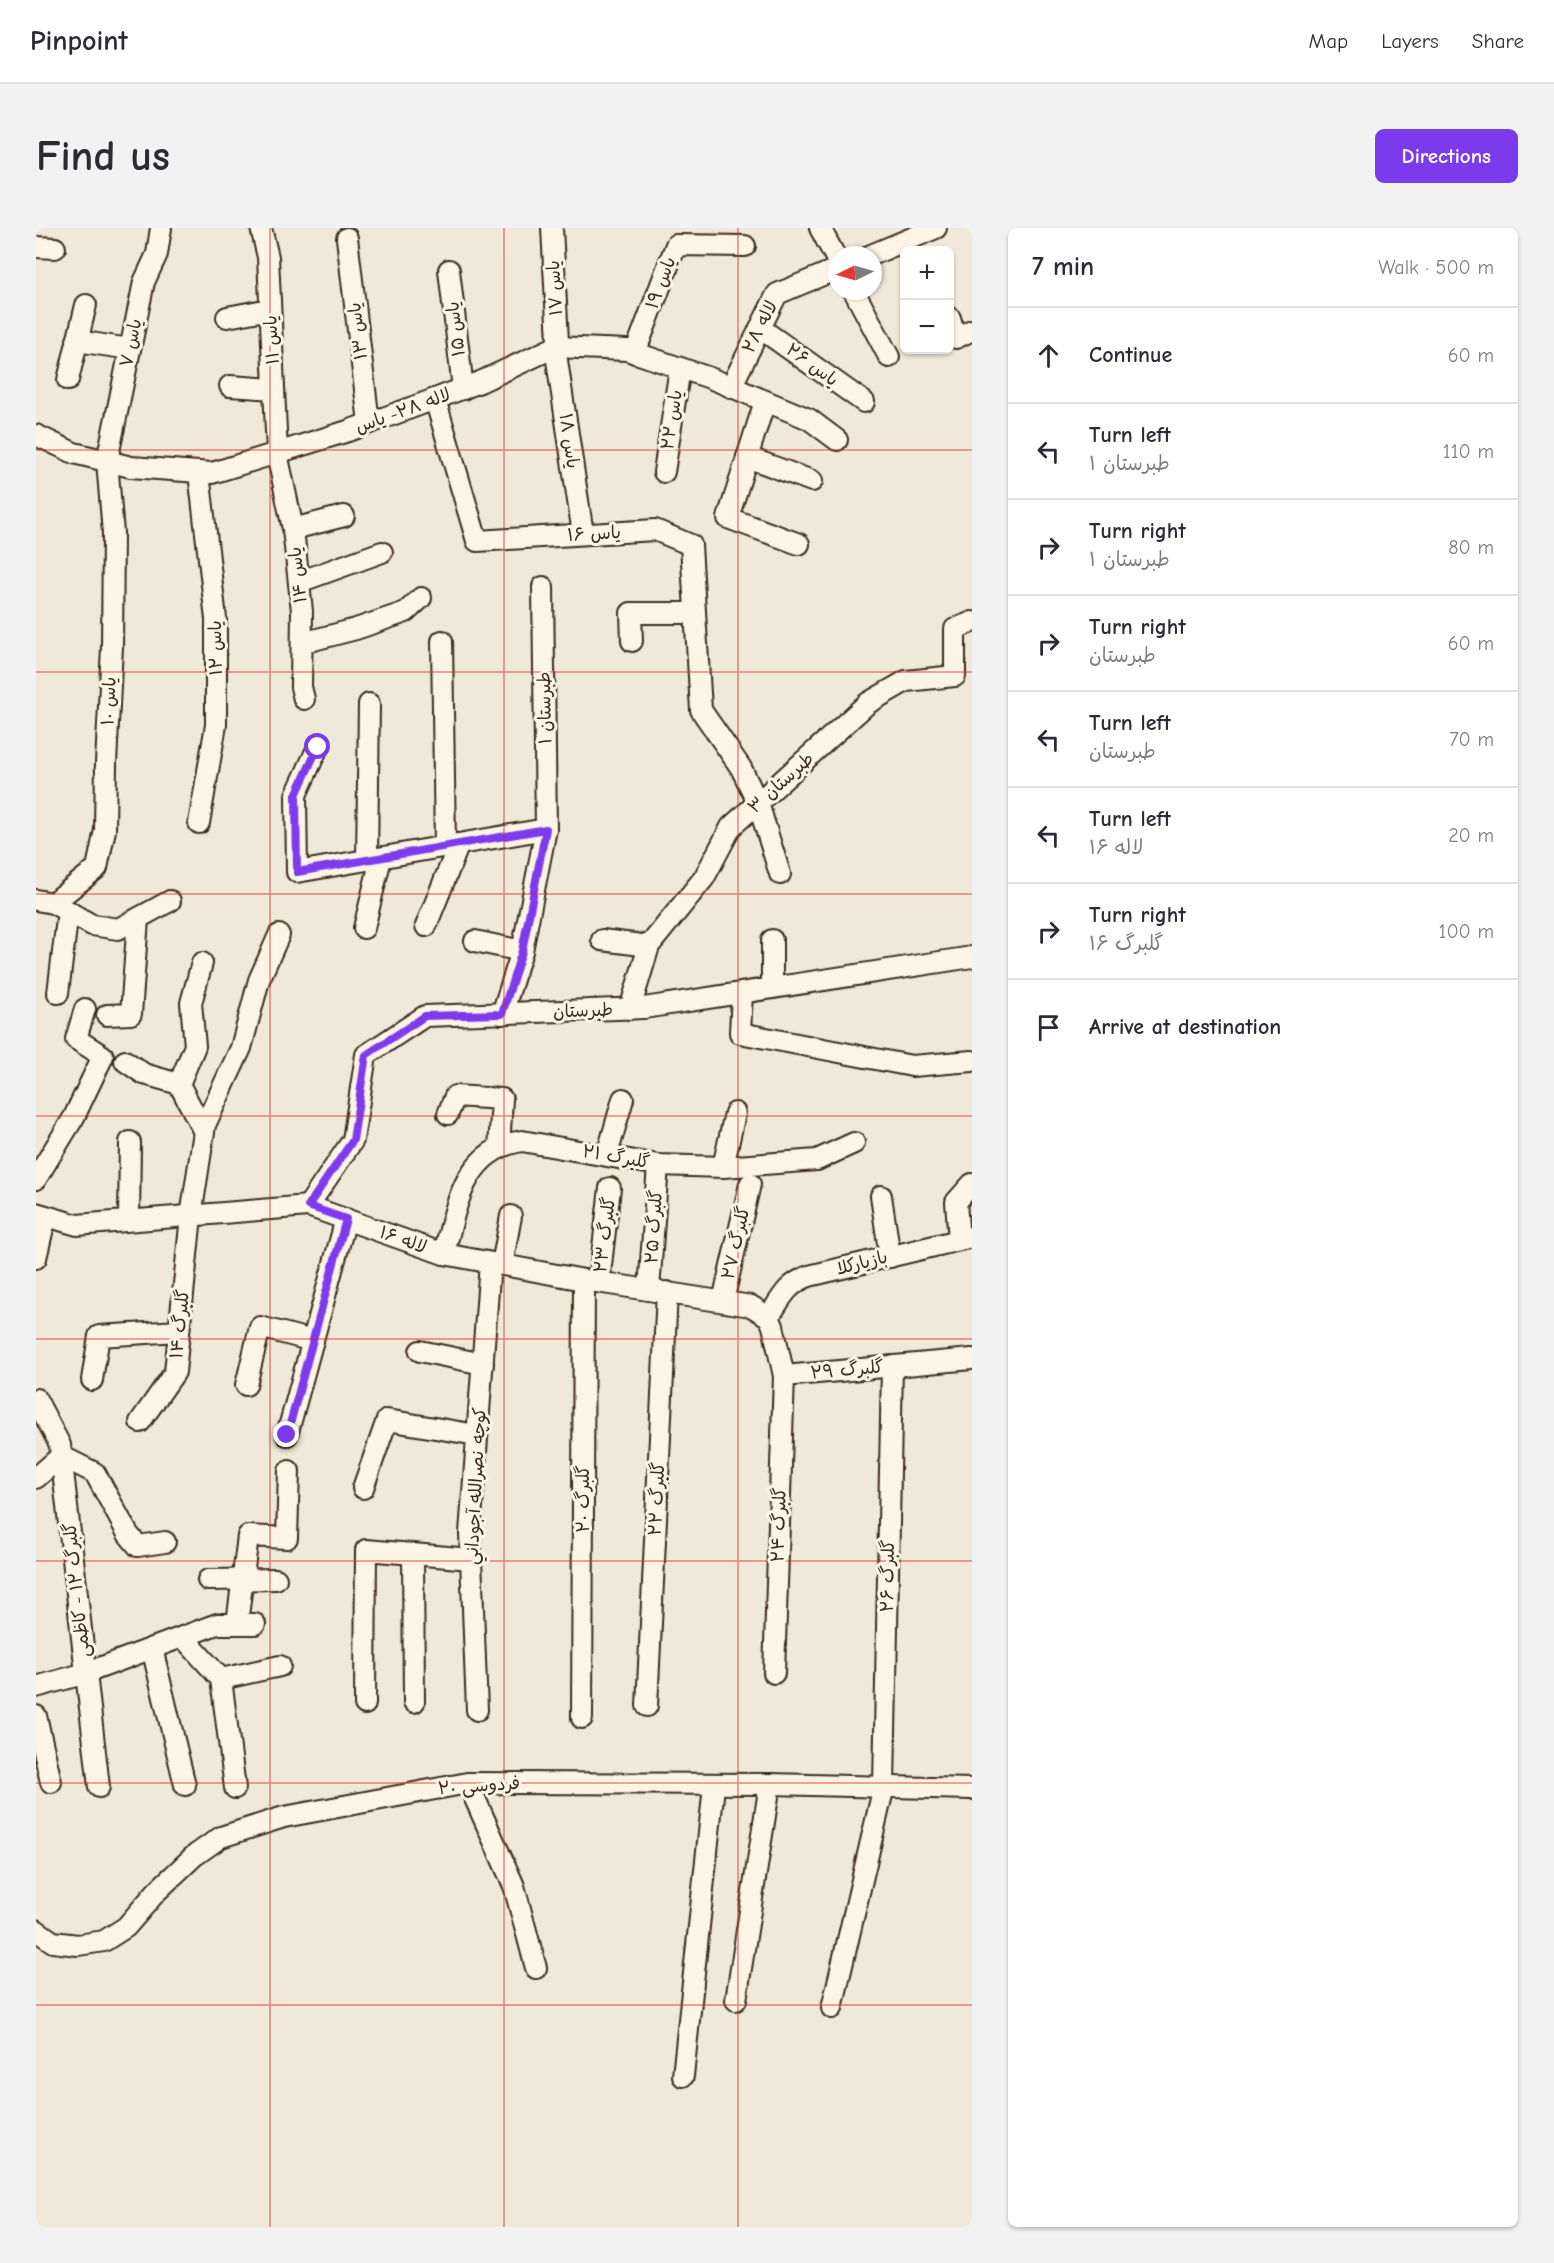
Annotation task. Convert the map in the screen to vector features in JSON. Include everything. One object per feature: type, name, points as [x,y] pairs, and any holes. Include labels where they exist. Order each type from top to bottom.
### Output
[{"type":"street","name":"یاس ۷","points":[[108,461],[144,282],[157,254],[161,228]]},
{"type":"street","name":"یاس ۱۱","points":[[261,228],[268,257],[277,453]]},
{"type":"street","name":"یاس ۱۷","points":[[552,228],[558,341],[555,347]]},
{"type":"street","points":[[820,228],[830,246]]},
{"type":"street","points":[[882,251],[926,235]]},
{"type":"street","name":"یاس ۱۳","points":[[347,238],[369,423]]},
{"type":"street","name":"یاس ۱۹","points":[[635,352],[676,245],[746,246]]},
{"type":"street","name":"یاس ۱۵","points":[[449,270],[463,389]]},
{"type":"street","name":"لاله ۲۸","points":[[730,387],[777,294],[828,273]]},
{"type":"street","points":[[859,300],[889,357]]},
{"type":"street","points":[[68,380],[86,305]]},
{"type":"street","points":[[227,318],[270,309]]},
{"type":"street","name":"یاس ۲۶","points":[[760,328],[864,402]]},
{"type":"street","points":[[954,331],[956,338],[972,330]]},
{"type":"street","points":[[77,341],[130,349]]},
{"type":"street","name":"لاله ۲۸- یاس","points":[[36,435],[74,453],[131,467],[212,474],[369,423],[463,389],[555,347],[635,352],[809,419],[837,440]]},
{"type":"street","name":"یاس ۱۸","points":[[555,347],[583,534]]},
{"type":"street","name":"یاس ۲۲","points":[[664,472],[680,368]]},
{"type":"street","points":[[230,386],[274,389]]},
{"type":"street","name":"یاس ۱۶","points":[[435,399],[477,540],[655,530],[691,545],[700,710],[741,768],[758,804]]},
{"type":"street","points":[[765,401],[728,518],[799,544]]},
{"type":"street","name":"یاس ۱۴","points":[[277,453],[293,529],[302,611],[304,699]]},
{"type":"street","points":[[747,457],[812,481]]},
{"type":"street","name":"یاس ۱۰","points":[[52,904],[97,868],[105,830],[112,646],[113,544],[108,461]]},
{"type":"street","name":"یاس ۱۲","points":[[199,823],[216,725],[216,619],[200,473]]},
{"type":"street","points":[[293,529],[344,516]]},
{"type":"street","points":[[298,582],[382,552]]},
{"type":"street","name":"طبرستان ۱","points":[[502,1014],[522,951],[546,829],[543,587]]},
{"type":"street","points":[[302,643],[356,629],[406,612],[421,598]]},
{"type":"street","points":[[632,640],[631,613],[695,613]]},
{"type":"street","name":"طبرستان ۳","points":[[630,1009],[649,946],[704,878],[731,827],[868,703],[906,681],[956,676],[955,629],[972,622]]},
{"type":"street","points":[[426,926],[452,845],[442,641]]},
{"type":"street","points":[[364,928],[374,859],[369,704]]},
{"type":"street","points":[[318,747],[296,795],[297,872],[546,829]]},
{"type":"street","points":[[758,804],[780,874]]},
{"type":"street","points":[[52,904],[92,925],[118,929],[170,901]]},
{"type":"street","points":[[52,904],[58,993]]},
{"type":"street","points":[[106,1014],[131,1014],[138,919]]},
{"type":"street","name":"گلبرگ ۱۴","points":[[140,1422],[175,1372],[191,1216],[205,1125],[241,1048],[259,980],[279,935]]},
{"type":"street","points":[[602,940],[649,946]]},
{"type":"street","points":[[772,940],[772,988]]},
{"type":"street","points":[[475,941],[522,951]]},
{"type":"street","name":"طبرستان","points":[[308,1206],[353,1140],[366,1055],[425,1016],[630,1009],[972,957]]},
{"type":"street","points":[[179,1084],[195,1046],[191,1003],[202,963]]},
{"type":"street","points":[[742,993],[740,1033],[912,1066],[972,1061]]},
{"type":"street","points":[[36,1179],[75,1117],[103,1056],[76,1039],[85,1009]]},
{"type":"street","points":[[125,1061],[144,1074],[179,1084],[204,1132]]},
{"type":"street","points":[[448,1114],[454,1096],[502,1099],[499,1148]]},
{"type":"street","points":[[607,1155],[623,1099]]},
{"type":"street","points":[[723,1167],[735,1113]]},
{"type":"street","points":[[129,1220],[130,1142]]},
{"type":"street","name":"گلبرگ ۲۱","points":[[444,1254],[465,1180],[480,1162],[510,1143],[522,1142],[658,1165],[723,1167],[817,1160],[854,1143]]},
{"type":"street","name":"گلبرگ ۲۵","points":[[658,1165],[658,1291]]},
{"type":"street","name":"گلبرگ ۲۷","points":[[723,1301],[750,1184]]},
{"type":"street","points":[[965,1238],[956,1202],[972,1184]]},
{"type":"street","name":"گلبرگ ۲۳","points":[[591,1281],[610,1188]]},
{"type":"street","points":[[881,1196],[890,1257]]},
{"type":"street","name":"لاله ۱۶","points":[[45,1221],[77,1225],[308,1206],[444,1254],[591,1281],[751,1305],[769,1317]]},
{"type":"street","name":"كوچه نصرالله آجوداني","points":[[477,1710],[470,1533],[483,1364],[496,1264],[511,1216]]},
{"type":"street","points":[[287,1435],[346,1219]]},
{"type":"street","points":[[36,1258],[45,1221]]},
{"type":"street","name":"بازیارکلا","points":[[769,1317],[783,1293],[793,1282],[809,1276],[965,1238]]},
{"type":"street","name":"گلبرگ ۲۰","points":[[582,1718],[591,1281]]},
{"type":"street","name":"گلبرگ ۲۲","points":[[647,1706],[658,1291]]},
{"type":"street","points":[[769,1317],[773,1326],[783,1376]]},
{"type":"street","points":[[246,1385],[260,1328],[313,1341]]},
{"type":"street","points":[[92,1380],[99,1336],[179,1331]]},
{"type":"street","points":[[420,1351],[483,1364]]},
{"type":"street","name":"گلبرگ ۲۹","points":[[783,1376],[972,1359]]},
{"type":"street","name":"گلبرگ ۲۶","points":[[832,2008],[884,1786],[892,1366]]},
{"type":"street","name":"گلبرگ ۲۴","points":[[774,1673],[783,1376]]},
{"type":"street","name":"گلبرگ ۱۲ - کاظمی","points":[[36,1399],[60,1445],[99,1787]]},
{"type":"street","points":[[363,1488],[387,1420],[477,1435]]},
{"type":"street","points":[[36,1478],[61,1456],[95,1473],[128,1534],[138,1546],[165,1542]]},
{"type":"street","points":[[36,1687],[86,1672],[217,1624],[246,1624],[243,1578],[248,1536],[286,1538],[288,1471]]},
{"type":"street","points":[[365,1704],[366,1550],[471,1559]]},
{"type":"street","points":[[413,1554],[414,1702]]},
{"type":"street","points":[[208,1580],[276,1579]]},
{"type":"street","points":[[183,1637],[221,1679],[234,1788]]},
{"type":"street","points":[[152,1648],[185,1785]]},
{"type":"street","points":[[221,1679],[280,1666]]},
{"type":"street","points":[[36,1716],[51,1782]]},
{"type":"street","points":[[468,1783],[514,1886],[536,1968]]},
{"type":"street","name":"فردوسی ۲۰","points":[[36,1930],[53,1942],[78,1945],[104,1941],[126,1927],[194,1856],[221,1837],[284,1817],[468,1783],[714,1786],[770,1784],[972,1789]]},
{"type":"street","points":[[736,2000],[770,1784]]},
{"type":"street","points":[[683,2076],[714,1786]]},
{"type":"route","points":[[287,1435],[346,1219],[308,1206],[353,1140],[366,1055],[425,1016],[502,1014],[522,951],[546,829],[297,872],[296,795],[318,747]]}]
